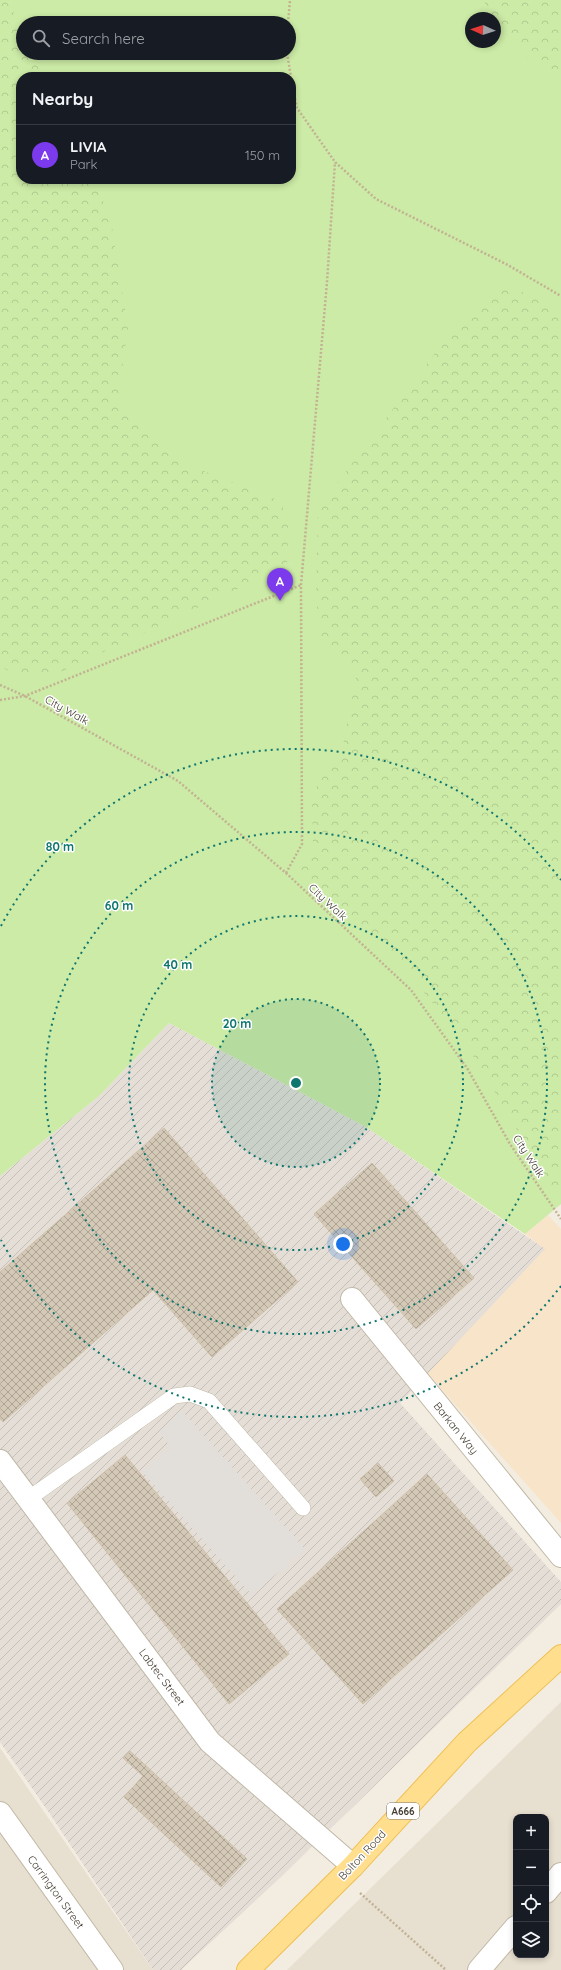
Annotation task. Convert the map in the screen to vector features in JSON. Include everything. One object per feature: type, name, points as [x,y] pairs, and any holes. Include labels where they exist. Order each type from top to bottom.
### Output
[{"type":"main road","name":"Bolton Road","points":[[248,1970],[348,1871],[467,1742],[561,1656]]},
{"type":"street","name":"Barkan Way","points":[[352,1299],[561,1556]]},
{"type":"street","name":"Labtec Street","points":[[0,1460],[210,1742],[348,1871]]},
{"type":"street","name":"Carrington Street","points":[[0,1813],[112,1970]]},
{"type":"street","points":[[549,1888],[561,1874]]},
{"type":"street","points":[[479,1970],[513,1930]]},
{"type":"lane","points":[[28,1499],[174,1396],[190,1394],[209,1401],[303,1508]]},
{"type":"path","points":[[289,16],[290,0]]},
{"type":"path","points":[[288,60],[290,72]]},
{"type":"path","points":[[296,103],[297,108],[335,162],[376,199],[506,264],[561,296]]},
{"type":"path","points":[[286,873],[302,844],[301,585],[327,282],[335,162]]},
{"type":"path","points":[[0,700],[25,696],[301,585]]},
{"type":"path","name":"City Walk","points":[[0,685],[25,696],[178,781],[286,873],[411,990],[467,1068],[510,1144],[561,1220]]},
{"type":"path","points":[[348,1871],[446,1970]]},
{"type":"shaded area","points":[[169,1023],[366,1127],[545,1249],[400,1403],[561,1582],[561,1604],[282,1876],[181,1970],[153,1970],[50,1814],[0,1742],[0,1176],[99,1096]]},
{"type":"shaded area","points":[[548,1215],[561,1229],[561,1523],[427,1373],[544,1249],[525,1234]]},
{"type":"shaded area","points":[[182,1411],[305,1549],[252,1595],[143,1472],[171,1447],[159,1432]]},
{"type":"shaded area","points":[[561,1702],[561,1970],[287,1970]]},
{"type":"shaded area","points":[[0,1748],[153,1970],[0,1970]]},
{"type":"green space","points":[[0,0],[561,0],[561,1204],[525,1234],[366,1127],[169,1023],[99,1096],[0,1176]]},
{"type":"green space","points":[[0,0],[8,0],[16,18],[16,60],[36,60],[42,72],[16,72],[16,184],[94,184],[110,215],[128,328],[117,403],[193,467],[275,499],[289,514],[287,566],[54,675],[12,672],[0,667]]},
{"type":"green space","points":[[484,0],[561,0],[561,84],[532,62],[501,32],[501,12],[487,12]]},
{"type":"green space","points":[[509,285],[561,313],[561,1197],[549,1183],[466,1044],[394,956],[299,872],[313,847],[312,794],[343,745],[356,678],[320,635],[316,597],[318,509],[462,317]]},
{"type":"building","points":[[164,1128],[298,1282],[212,1357],[153,1290],[3,1422],[0,1418],[0,1272]]},
{"type":"building","points":[[372,1163],[474,1278],[416,1329],[314,1214]]},
{"type":"building","points":[[125,1455],[289,1654],[229,1704],[67,1503]]},
{"type":"building","points":[[378,1463],[394,1481],[376,1497],[360,1479]]},
{"type":"building","points":[[427,1474],[513,1570],[363,1704],[277,1609]]},
{"type":"building","points":[[130,1751],[247,1859],[221,1887],[124,1797],[143,1776],[123,1758]]},
{"type":"place","name":"LIVIA","points":[[280,601]]}]
